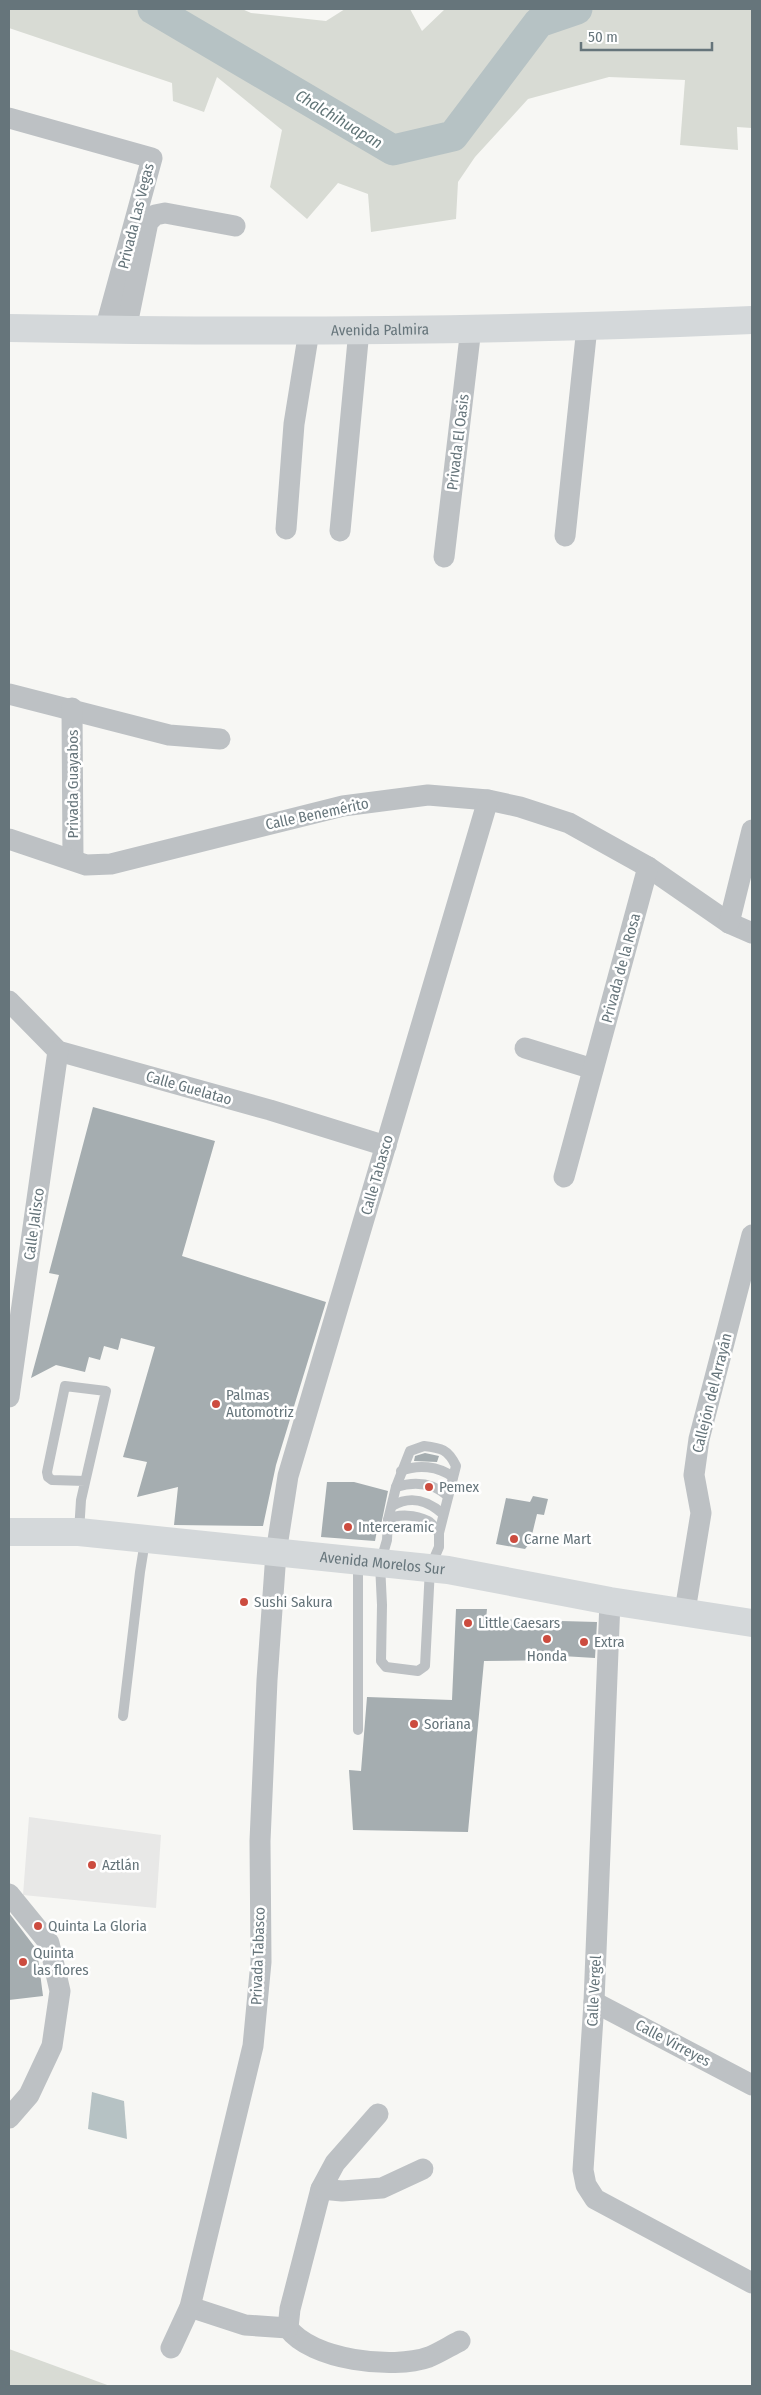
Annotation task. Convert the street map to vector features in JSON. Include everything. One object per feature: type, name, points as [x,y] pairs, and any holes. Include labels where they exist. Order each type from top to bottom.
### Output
[{"type":"main road","name":"Avenida Palmira","points":[[9,328],[309,331],[587,327],[752,320]]},
{"type":"main road","name":"Avenida Morelos Sur","points":[[9,1532],[79,1532],[430,1568],[610,1601],[685,1611],[752,1623]]},
{"type":"street","name":"Privada Las Vegas","points":[[9,118],[152,158],[116,297],[116,330]]},
{"type":"street","points":[[116,330],[148,222],[154,215],[165,214],[235,226]]},
{"type":"street","points":[[565,536],[587,327]]},
{"type":"street","name":"Privada El Oasis","points":[[444,557],[471,328]]},
{"type":"street","points":[[340,531],[359,330]]},
{"type":"street","points":[[286,529],[294,424],[309,331]]},
{"type":"street","name":"Privada Guayabos","points":[[9,694],[72,708],[169,735],[220,739]]},
{"type":"street","name":"Privada Guayabos","points":[[72,708],[73,860]]},
{"type":"street","name":"Calle Benemérito","points":[[9,839],[86,865],[111,864],[342,806],[428,796],[488,800],[520,807],[569,824],[648,867]]},
{"type":"street","name":"Calle Tabasco","points":[[276,1553],[288,1476],[488,800]]},
{"type":"street","points":[[729,923],[752,830]]},
{"type":"street","points":[[648,867],[729,923],[752,933]]},
{"type":"street","name":"Privada de la Rosa","points":[[564,1177],[648,867]]},
{"type":"street","points":[[9,1001],[58,1052]]},
{"type":"street","points":[[525,1048],[594,1069]]},
{"type":"street","name":"Calle Guelatao","points":[[58,1052],[270,1110],[386,1146]]},
{"type":"street","name":"Calle Jalisco","points":[[9,1397],[58,1052]]},
{"type":"street","name":"Callejón del Arrayán","points":[[685,1611],[701,1513],[694,1475],[699,1438],[752,1235]]},
{"type":"street","name":"Privada Tabasco","points":[[171,2348],[190,2306],[253,2046],[260,1962],[260,1841],[276,1553]]},
{"type":"street","name":"Calle Vergel","points":[[610,1601],[594,2002],[583,2170],[586,2185],[595,2199],[752,2282]]},
{"type":"street","points":[[9,1894],[49,1943],[60,1991],[52,2046],[29,2095],[9,2118]]},
{"type":"street","name":"Calle Virreyes","points":[[594,2002],[752,2085]]},
{"type":"street","points":[[378,2114],[335,2163],[321,2189],[290,2309],[288,2328],[295,2338],[318,2350],[372,2361],[396,2362],[428,2357],[460,2341]]},
{"type":"street","points":[[321,2189],[342,2191],[382,2188],[422,2169]]},
{"type":"street","points":[[190,2306],[245,2325],[288,2328]]},
{"type":"lane","points":[[79,1532],[85,1481],[106,1391],[65,1386],[47,1472],[48,1477],[52,1480],[85,1481]]},
{"type":"lane","points":[[358,1730],[369,1563],[387,1540],[388,1520],[396,1486],[410,1452],[424,1446],[442,1448],[452,1457],[456,1466],[439,1533],[439,1547],[430,1568],[425,1666],[418,1671],[386,1667],[381,1661],[382,1605],[369,1563]]},
{"type":"lane","points":[[401,1471],[410,1467],[425,1467],[444,1470],[453,1477]]},
{"type":"lane","points":[[396,1486],[419,1482],[440,1489],[448,1496]]},
{"type":"lane","points":[[392,1506],[403,1499],[414,1500],[433,1505],[443,1514]]},
{"type":"lane","points":[[388,1520],[396,1515],[429,1521],[439,1533]]},
{"type":"lane","points":[[123,1716],[145,1540]]},
{"type":"shaded area","points":[[9,9],[242,9],[251,13],[326,21],[345,9],[410,9],[422,31],[445,9],[752,9],[752,128],[737,127],[738,150],[680,145],[685,80],[609,77],[528,99],[475,157],[458,182],[456,219],[371,232],[368,194],[338,183],[307,219],[270,187],[282,130],[217,77],[204,112],[173,101],[172,83],[9,28]]},
{"type":"shaded area","name":"Aztlán","points":[[29,1817],[161,1835],[156,1908],[23,1895]]},
{"type":"shaded area","points":[[92,2092],[124,2101],[127,2139],[88,2129]]},
{"type":"shaded area","points":[[9,2349],[110,2386],[9,2386]]},
{"type":"building","points":[[93,1107],[215,1141],[182,1256],[326,1302],[276,1465],[263,1526],[174,1525],[178,1487],[137,1497],[147,1462],[123,1457],[155,1347],[121,1338],[118,1350],[104,1346],[100,1360],[89,1357],[85,1372],[56,1365],[31,1378],[59,1275],[49,1273]]},
{"type":"building","points":[[425,1453],[439,1456],[437,1462],[414,1461],[415,1456]]},
{"type":"building","points":[[327,1482],[354,1482],[388,1491],[381,1525],[378,1525],[375,1541],[321,1537]]},
{"type":"building","points":[[533,1496],[548,1499],[544,1515],[537,1514],[530,1543],[525,1549],[496,1544],[506,1498],[530,1502]]},
{"type":"building","points":[[407,1522],[420,1525],[418,1533],[394,1528],[395,1524]]},
{"type":"building","points":[[456,1609],[487,1609],[486,1619],[597,1622],[595,1658],[562,1656],[562,1660],[484,1661],[468,1832],[353,1830],[349,1770],[361,1771],[367,1697],[452,1700]]},
{"type":"building","name":"Quinta las flores","points":[[9,1913],[37,1950],[43,1996],[9,2000]]},
{"type":"waterway","name":"Chalchihuapan","points":[[153,9],[393,150],[453,136],[539,22],[577,9]]},
{"type":"place","name":"Palmas Automotriz","points":[[216,1404]]},
{"type":"place","name":"Pemex","points":[[429,1487]]},
{"type":"place","name":"Interceramic","points":[[348,1527]]},
{"type":"place","name":"Carne Mart","points":[[514,1539]]},
{"type":"place","name":"Sushi Sakura","points":[[244,1602]]},
{"type":"place","name":"Little Caesars","points":[[468,1623]]},
{"type":"place","name":"Honda","points":[[547,1639]]},
{"type":"place","name":"Extra","points":[[584,1642]]},
{"type":"place","name":"Soriana","points":[[414,1724]]},
{"type":"place","name":"Aztlán","points":[[92,1865]]},
{"type":"place","name":"Quinta La Gloria","points":[[38,1926]]},
{"type":"place","name":"Quinta las flores","points":[[23,1962]]}]
